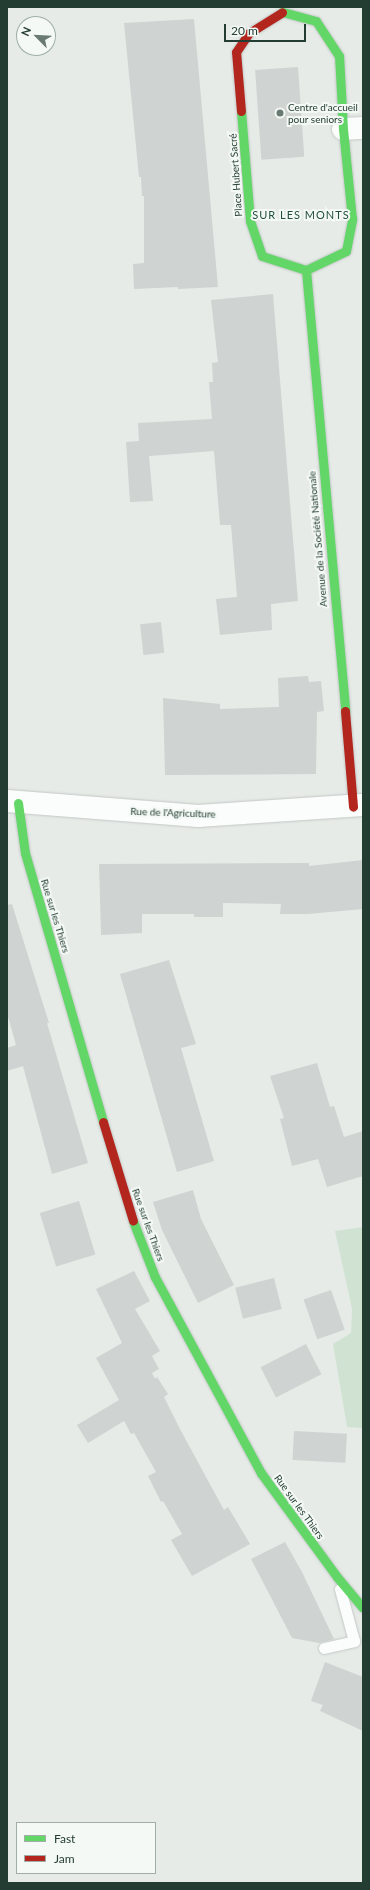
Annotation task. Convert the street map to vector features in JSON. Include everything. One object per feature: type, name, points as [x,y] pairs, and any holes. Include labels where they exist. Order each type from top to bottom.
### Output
[{"type":"street","name":"Place Hubert Sacré","points":[[281,9],[316,21],[339,56],[353,128],[352,219],[346,251],[306,270],[262,256],[250,221],[236,52],[249,33],[281,9]]},
{"type":"street","name":"Avenue de la Société Nationale","points":[[306,270],[358,806]]},
{"type":"street","name":"Rue de l'Agriculture","points":[[13,802],[198,816],[358,806]]},
{"type":"street","name":"Rue sur les Thiers","points":[[13,802],[25,853],[128,1207],[156,1277],[261,1473],[337,1577],[363,1608]]},
{"type":"lane","points":[[324,1648],[354,1641],[337,1577]]},
{"type":"green space","points":[[363,1227],[363,1428],[347,1427],[333,1344],[351,1333],[352,1309],[335,1231]]},
{"type":"building","points":[[194,19],[218,287],[134,289],[133,264],[144,263],[144,196],[142,196],[141,177],[139,177],[124,23]]},
{"type":"building","name":"Centre d'accueil pour seniors","points":[[298,67],[304,157],[261,160],[255,70]]},
{"type":"building","points":[[273,294],[298,601],[271,604],[272,630],[220,635],[216,599],[237,597],[231,525],[220,525],[214,451],[149,456],[153,501],[130,502],[126,442],[139,441],[138,423],[212,419],[209,382],[213,382],[212,363],[218,362],[211,300]]},
{"type":"building","points":[[161,622],[164,653],[143,655],[140,624]]},
{"type":"building","points":[[308,676],[309,682],[321,681],[324,711],[317,712],[316,774],[165,775],[163,698],[220,704],[220,709],[279,707],[278,678]]},
{"type":"building","points":[[363,860],[363,909],[308,914],[280,914],[281,904],[223,903],[223,917],[194,917],[194,914],[142,914],[142,933],[101,935],[99,864],[309,863],[309,866]]},
{"type":"building","points":[[12,904],[49,1023],[47,1023],[88,1163],[52,1174],[23,1066],[7,1071],[7,1048],[16,1045],[7,1013],[7,905]]},
{"type":"building","points":[[169,960],[196,1044],[181,1048],[214,1161],[177,1172],[120,974]]},
{"type":"building","points":[[317,1063],[330,1107],[334,1106],[344,1137],[363,1131],[363,1176],[327,1187],[318,1159],[292,1166],[280,1119],[284,1118],[270,1076]]},
{"type":"building","points":[[193,1190],[201,1219],[234,1285],[198,1303],[162,1230],[153,1202]]},
{"type":"building","points":[[79,1201],[95,1255],[56,1267],[40,1213]]},
{"type":"building","points":[[134,1271],[150,1301],[135,1309],[160,1351],[152,1356],[159,1369],[152,1373],[155,1379],[157,1377],[168,1394],[164,1397],[224,1510],[228,1507],[250,1544],[192,1576],[171,1540],[182,1534],[163,1501],[161,1502],[148,1476],[156,1472],[134,1433],[131,1434],[124,1421],[88,1443],[77,1425],[119,1400],[96,1358],[122,1343],[96,1289]]},
{"type":"building","points":[[274,1278],[282,1309],[243,1319],[235,1288]]},
{"type":"building","points":[[331,1290],[345,1330],[317,1339],[304,1299]]},
{"type":"building","points":[[306,1344],[321,1374],[276,1397],[261,1367]]},
{"type":"building","points":[[294,1431],[347,1434],[345,1463],[292,1460]]},
{"type":"building","points":[[285,1542],[302,1572],[334,1639],[319,1643],[292,1638],[251,1559]]},
{"type":"building","points":[[325,1662],[363,1677],[363,1731],[320,1711],[323,1705],[311,1701]]},
{"type":"traffic: fast","points":[[241,111],[250,221],[262,256],[306,270],[346,251],[352,219],[343,129],[339,56],[316,21],[282,12]]},
{"type":"traffic: fast","points":[[306,270],[345,711]]},
{"type":"traffic: fast","points":[[18,803],[25,853],[103,1122]]},
{"type":"traffic: fast","points":[[133,1221],[155,1277],[261,1473],[337,1577],[363,1608]]},
{"type":"traffic: jam","points":[[241,111],[236,52],[249,33],[282,12]]},
{"type":"traffic: jam","points":[[345,711],[353,807]]},
{"type":"traffic: jam","points":[[103,1122],[133,1221]]},
{"type":"place","name":"Centre d'accueil pour seniors","points":[[280,113]]},
{"type":"district","name":"SUR LES MONTS","points":[[301,215]]}]
